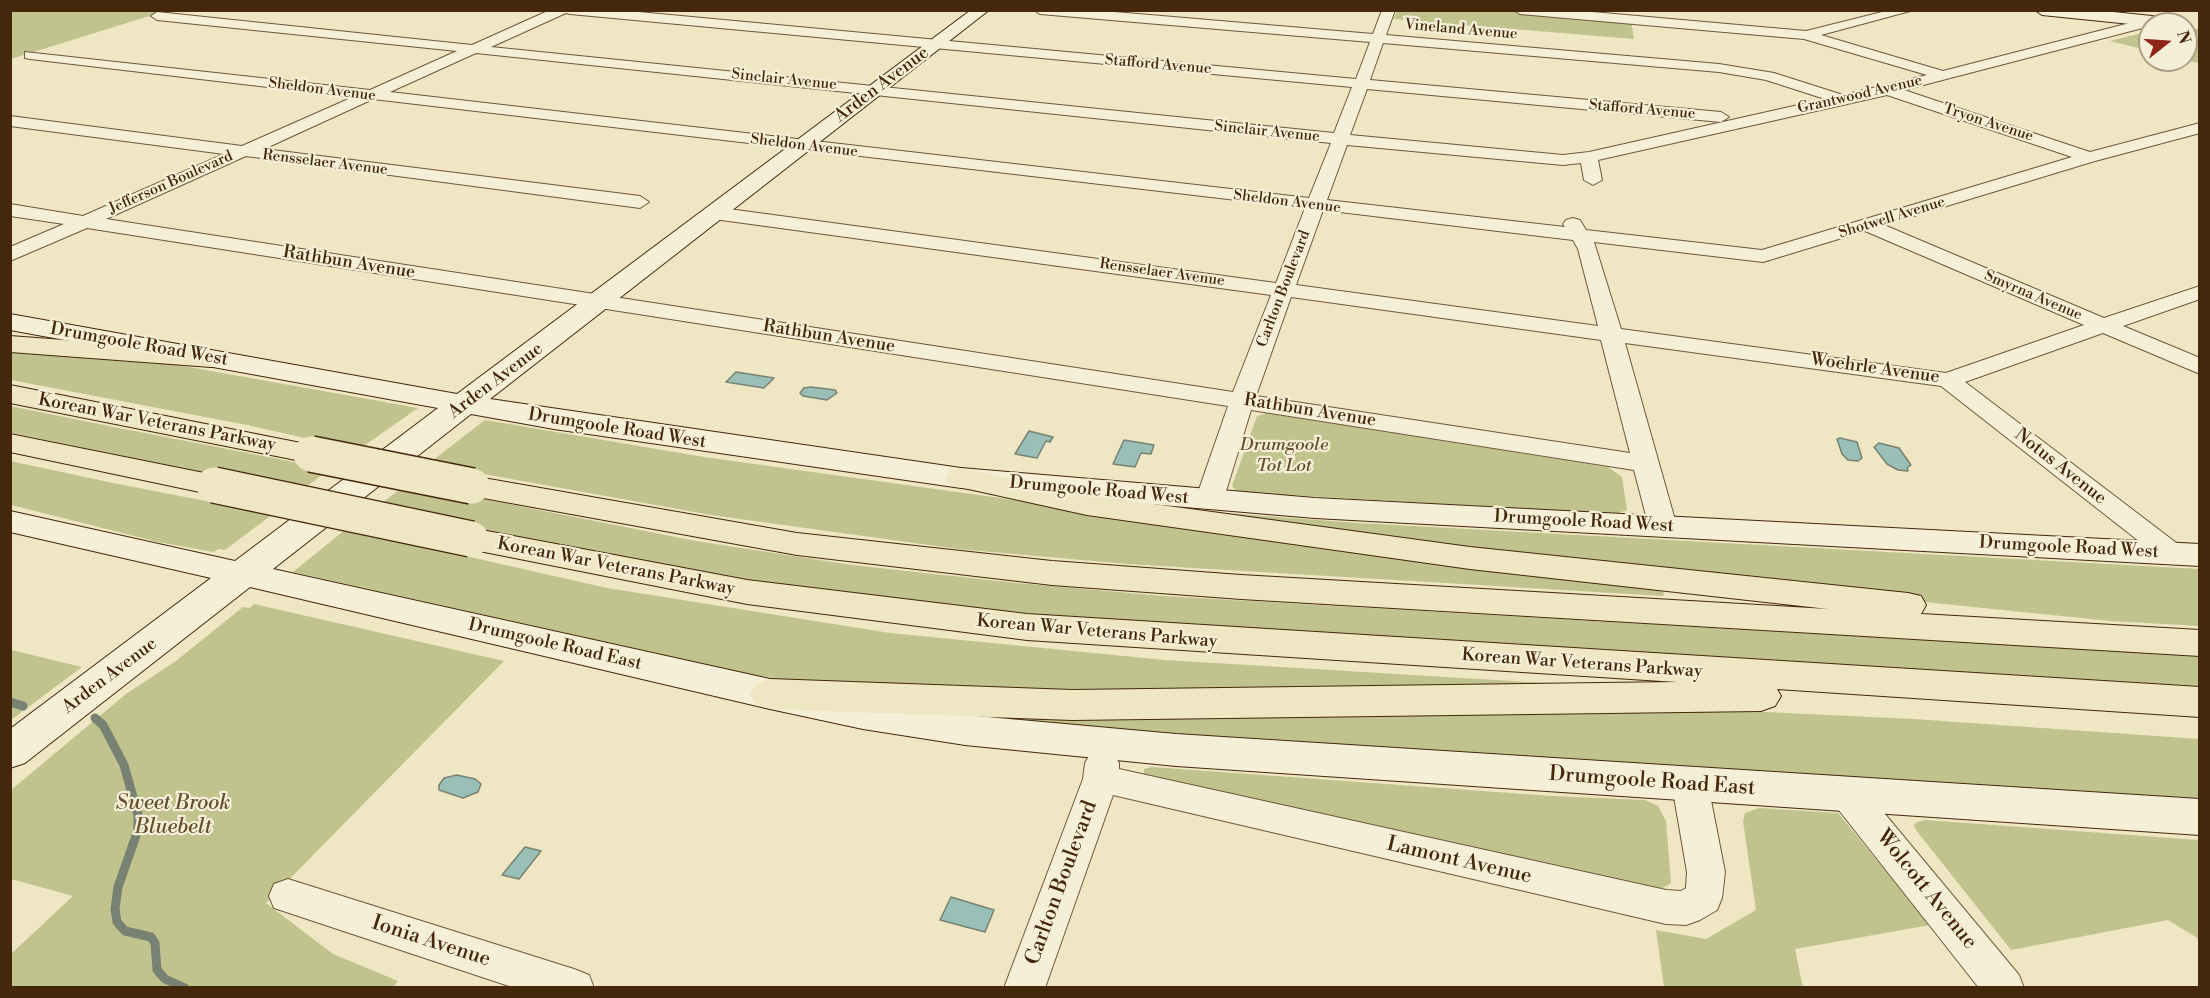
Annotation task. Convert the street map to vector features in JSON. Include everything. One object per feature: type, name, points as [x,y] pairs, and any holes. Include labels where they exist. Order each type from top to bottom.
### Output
[{"type":"highway","points":[[10,344],[211,358]]},
{"type":"highway","name":"Korean War Veterans Parkway","points":[[10,394],[472,486],[797,544],[1052,573],[1263,589],[2199,643]]},
{"type":"highway","name":"Korean War Veterans Parkway","points":[[10,442],[471,539],[747,592],[1027,627],[2199,702]]},
{"type":"highway","points":[[961,478],[1087,505],[1458,556],[1582,572],[1974,612],[2153,640]]},
{"type":"highway","points":[[770,694],[1072,705],[1682,696],[1931,701],[2111,697]]},
{"type":"main road","name":"Arden Avenue","points":[[10,752],[874,90],[982,10]]},
{"type":"main road","points":[[2042,10],[2199,20]]},
{"type":"main road","points":[[2092,12],[2138,19]]},
{"type":"main road","name":"Drumgoole Road West","points":[[10,322],[554,420],[961,478],[1209,501],[2186,555]]},
{"type":"main road","name":"Drumgoole Road East","points":[[10,521],[770,694],[1102,762],[1690,785],[2199,817]]},
{"type":"street","name":"Jefferson Boulevard","points":[[10,255],[562,10]]},
{"type":"street","name":"Stafford Avenue","points":[[570,10],[1746,120]]},
{"type":"street","name":"Vineland Avenue","points":[[1040,10],[1735,69],[1769,76],[1840,100]]},
{"type":"street","name":"Carlton Boulevard","points":[[1209,501],[1242,400],[1389,10]]},
{"type":"street","points":[[1520,10],[1577,13],[1806,35],[1943,75]]},
{"type":"street","points":[[1701,10],[1705,26]]},
{"type":"street","points":[[1806,35],[1908,10]]},
{"type":"street","name":"Sinclair Avenue","points":[[157,16],[1340,140],[1552,160],[1589,157]]},
{"type":"street","name":"Grantwood Avenue","points":[[1589,157],[1888,90],[2138,25]]},
{"type":"street","name":"Sheldon Avenue","points":[[30,55],[1316,205],[1575,225]]},
{"type":"street","name":"Tryon Avenue","points":[[1888,90],[2089,157]]},
{"type":"street","name":"Rensselaer Avenue","points":[[10,121],[640,202]]},
{"type":"street","name":"Shotwell Avenue","points":[[1575,225],[1763,256],[2089,157],[2199,128]]},
{"type":"street","points":[[1589,157],[1593,180]]},
{"type":"street","name":"Rathbun Avenue","points":[[10,210],[1648,464]]},
{"type":"street","name":"Rensselaer Avenue","points":[[714,213],[1610,332]]},
{"type":"street","points":[[1575,225],[1588,249],[1663,526]]},
{"type":"street","name":"Smyrna Avenue","points":[[1867,225],[2199,367]]},
{"type":"street","name":"Woehrle Avenue","points":[[1610,332],[1948,380],[2105,327],[2199,292]]},
{"type":"street","name":"Notus Avenue","points":[[1948,380],[2186,555]]},
{"type":"street","name":"Carlton Boulevard","points":[[1024,987],[1102,762]]},
{"type":"street","name":"Lamont Avenue","points":[[1102,762],[1666,907],[1686,908],[1703,898],[1706,885],[1706,872],[1690,785]]},
{"type":"street","name":"Wolcott Avenue","points":[[1847,794],[2004,987]]},
{"type":"street","name":"Ionia Avenue","points":[[288,896],[574,987]]},
{"type":"green space","points":[[1499,10],[1631,21],[1634,39],[1393,19],[1397,11]]},
{"type":"green space","points":[[11,11],[181,11],[146,17],[11,59]]},
{"type":"green space","points":[[2198,29],[2199,29],[2198,63]]},
{"type":"green space","points":[[2138,34],[2138,48],[2110,41]]},
{"type":"green space","points":[[10,349],[121,357],[418,408],[358,450],[247,425],[11,380]]},
{"type":"green space","points":[[10,406],[330,469],[299,492],[11,433]]},
{"type":"green space","name":"Drumgoole Tot Lot","points":[[1266,413],[1608,467],[1622,477],[1627,510],[1616,514],[1237,492],[1232,486],[1257,416]]},
{"type":"green space","points":[[485,420],[704,457],[1658,589],[1664,593],[1663,596],[1127,564],[958,549],[711,515],[428,464]]},
{"type":"green space","points":[[10,461],[273,514],[225,550],[219,549],[213,552],[158,542],[11,505]]},
{"type":"green space","points":[[407,484],[696,541],[852,565],[1017,583],[1163,596],[2199,656],[2199,693],[1184,631],[805,591],[373,510]]},
{"type":"green space","points":[[1184,510],[1358,523],[2199,569],[2199,626],[2110,621],[1622,571]]},
{"type":"green space","points":[[346,529],[607,588],[890,633],[1165,660],[1612,687],[1275,696],[822,685],[754,675],[293,572]]},
{"type":"green space","name":"Sweet Brook Bluebelt","points":[[254,604],[504,661],[266,903],[333,954],[398,981],[393,987],[11,988],[11,954],[73,896],[11,879],[11,790],[126,694],[176,661],[243,607],[250,608]]},
{"type":"green space","points":[[11,650],[82,667],[11,720]]},
{"type":"green space","points":[[1743,711],[1914,719],[2199,739],[2199,803],[1105,730],[1023,722],[1031,717]]},
{"type":"green space","points":[[1152,767],[1552,796],[1645,800],[1658,806],[1666,821],[1671,883],[1657,891],[1144,774],[1144,769]]},
{"type":"green space","points":[[1759,808],[1838,813],[1930,925],[1795,949],[1803,988],[1664,987],[1656,930],[1706,939],[1756,910],[1743,821],[1745,813]]},
{"type":"green space","points":[[1925,820],[2199,840],[2199,939],[2168,920],[2011,950],[1916,830],[1914,825]]},
{"type":"water","points":[[736,372],[774,378],[764,388],[726,382]]},
{"type":"water","points":[[804,388],[835,390],[837,393],[827,400],[803,396],[800,393]]},
{"type":"water","points":[[1029,431],[1053,437],[1050,442],[1046,441],[1037,458],[1015,454]]},
{"type":"water","points":[[1837,439],[1857,442],[1862,458],[1858,461],[1848,460],[1842,454]]},
{"type":"water","points":[[1124,440],[1154,445],[1151,454],[1141,453],[1135,467],[1113,464]]},
{"type":"water","points":[[1879,443],[1899,448],[1911,465],[1907,468],[1908,471],[1898,470],[1887,464],[1874,447]]},
{"type":"water","points":[[457,775],[475,779],[481,784],[478,792],[463,798],[439,790],[439,785],[444,778]]},
{"type":"water","points":[[525,847],[541,851],[519,879],[502,875]]},
{"type":"water","points":[[951,897],[994,910],[985,932],[940,920]]},
{"type":"waterway","points":[[10,702],[23,706]]},
{"type":"waterway","points":[[95,718],[103,725],[124,765],[138,815],[138,830],[118,887],[115,909],[117,922],[125,931],[151,937],[155,943],[157,970],[165,979],[185,988]]}]
